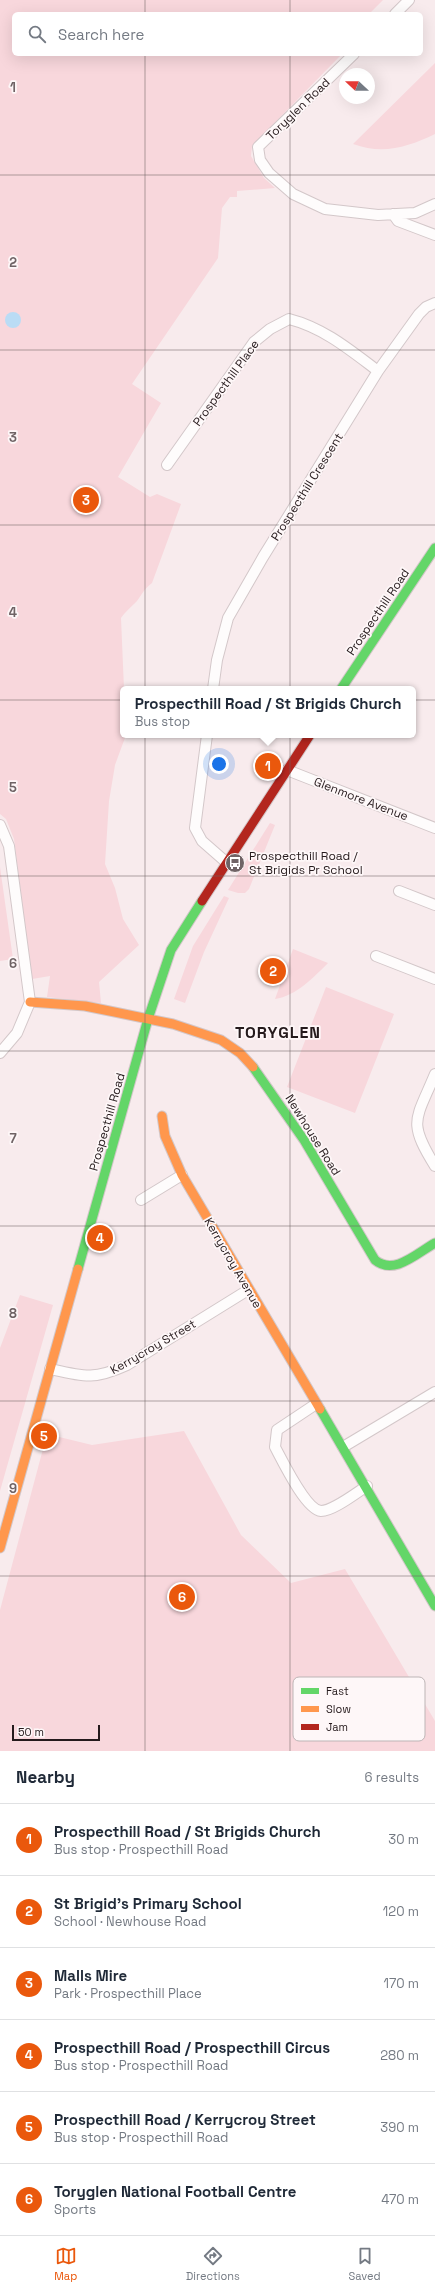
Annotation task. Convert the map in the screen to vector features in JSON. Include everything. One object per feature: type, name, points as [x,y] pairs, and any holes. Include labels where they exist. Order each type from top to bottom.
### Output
[{"type":"street","points":[[397,12],[409,0]]},
{"type":"street","name":"Toryglen Road","points":[[352,56],[258,147],[260,160],[269,173],[293,194],[325,209],[378,215],[393,214]]},
{"type":"street","points":[[393,214],[415,213],[435,204]]},
{"type":"street","points":[[393,214],[398,221],[435,235]]},
{"type":"street","name":"Prospecthill Crescent","points":[[213,686],[217,660],[228,618],[263,557],[378,372],[418,314],[426,307],[435,303]]},
{"type":"street","name":"Prospecthill Place","points":[[167,465],[254,342],[270,329],[289,319],[324,331],[378,372]]},
{"type":"street","name":"Prospecthill Road","points":[[343,686],[435,548]]},
{"type":"street","points":[[207,738],[195,828],[202,841],[226,862]]},
{"type":"street","name":"Prospecthill Road","points":[[0,1548],[148,1019],[171,950],[226,862],[308,738]]},
{"type":"street","name":"Glenmore Avenue","points":[[287,770],[435,828]]},
{"type":"street","points":[[0,825],[9,846],[30,1002],[17,1033],[0,1053]]},
{"type":"street","points":[[399,892],[435,905]]},
{"type":"street","points":[[376,956],[435,979]]},
{"type":"street","name":"Newhouse Road","points":[[30,1002],[85,1006],[173,1024],[221,1040],[240,1053],[252,1064],[304,1140],[375,1260],[381,1265],[394,1267],[435,1243]]},
{"type":"street","points":[[435,1074],[418,1116],[416,1129],[420,1142],[435,1166]]},
{"type":"street","name":"Kerrycroy Avenue","points":[[162,1116],[165,1136],[182,1175],[248,1290],[367,1486],[435,1606]]},
{"type":"street","points":[[141,1200],[182,1175]]},
{"type":"street","name":"Kerrycroy Street","points":[[50,1369],[93,1377],[108,1374],[127,1365],[248,1290]]},
{"type":"street","points":[[343,1447],[435,1392]]},
{"type":"street","points":[[316,1404],[277,1430],[274,1441],[275,1447],[306,1500],[315,1509],[320,1511],[329,1509],[367,1486]]},
{"type":"shaded area","points":[[0,0],[383,0],[371,12],[12,12],[12,56],[340,56],[252,146],[251,156],[264,178],[275,188],[237,191],[237,197],[230,197],[222,208],[218,258],[132,384],[161,403],[118,477],[150,497],[157,494],[181,504],[152,583],[145,589],[137,601],[121,618],[124,686],[120,686],[120,738],[125,738],[115,765],[109,801],[105,864],[115,888],[123,919],[139,945],[99,982],[101,1003],[47,997],[50,976],[32,979],[14,839],[6,819],[0,814]]},
{"type":"shaded area","points":[[435,63],[435,134],[415,143],[395,148],[375,149],[353,144]]},
{"type":"shaded area","points":[[270,823],[275,825],[249,889],[245,893],[238,893],[228,890]]},
{"type":"shaded area","points":[[0,867],[13,959],[0,961]]},
{"type":"shaded area","points":[[224,896],[229,898],[204,952],[185,1003],[174,999],[193,946]]},
{"type":"shaded area","points":[[293,949],[328,963],[311,980],[297,990],[275,999]]},
{"type":"shaded area","points":[[326,987],[394,1014],[355,1113],[287,1087]]},
{"type":"shaded area","points":[[20,1295],[53,1305],[0,1491],[0,1348]]},
{"type":"shaded area","points":[[184,1431],[241,1535],[291,1583],[345,1569],[409,1677],[293,1677],[293,1741],[425,1741],[425,1704],[435,1721],[435,1751],[0,1751],[0,1610],[47,1434],[92,1445]]},
{"type":"water","points":[[10,312],[16,312],[21,317],[19,326],[16,328],[10,328],[5,323],[5,317]]},
{"type":"traffic: fast","points":[[343,686],[435,548]]},
{"type":"traffic: fast","points":[[78,1269],[148,1019],[171,950],[202,901]]},
{"type":"traffic: fast","points":[[253,1067],[304,1140],[375,1260],[390,1266],[398,1264],[413,1257],[435,1243]]},
{"type":"traffic: fast","points":[[320,1409],[435,1606]]},
{"type":"traffic: slow","points":[[30,1002],[85,1006],[173,1024],[221,1040],[240,1053],[253,1067]]},
{"type":"traffic: slow","points":[[162,1116],[165,1136],[182,1175],[320,1409]]},
{"type":"traffic: slow","points":[[0,1548],[78,1269]]},
{"type":"traffic: jam","points":[[202,901],[308,738]]},
{"type":"place","name":"Malls Mire","points":[[86,500]]},
{"type":"place","name":"Prospecthill Road / St Brigids Church","points":[[268,766]]},
{"type":"place","name":"Prospecthill Road / St Brigids Pr School","points":[[235,863]]},
{"type":"place","name":"St Brigid's Primary School","points":[[273,971]]},
{"type":"place","name":"Prospecthill Road / Prospecthill Circus","points":[[100,1238]]},
{"type":"place","name":"Prospecthill Road / Kerrycroy Street","points":[[44,1436]]},
{"type":"place","name":"Toryglen National Football Centre","points":[[182,1597]]},
{"type":"district","name":"TORYGLEN","points":[[278,1032]]}]
